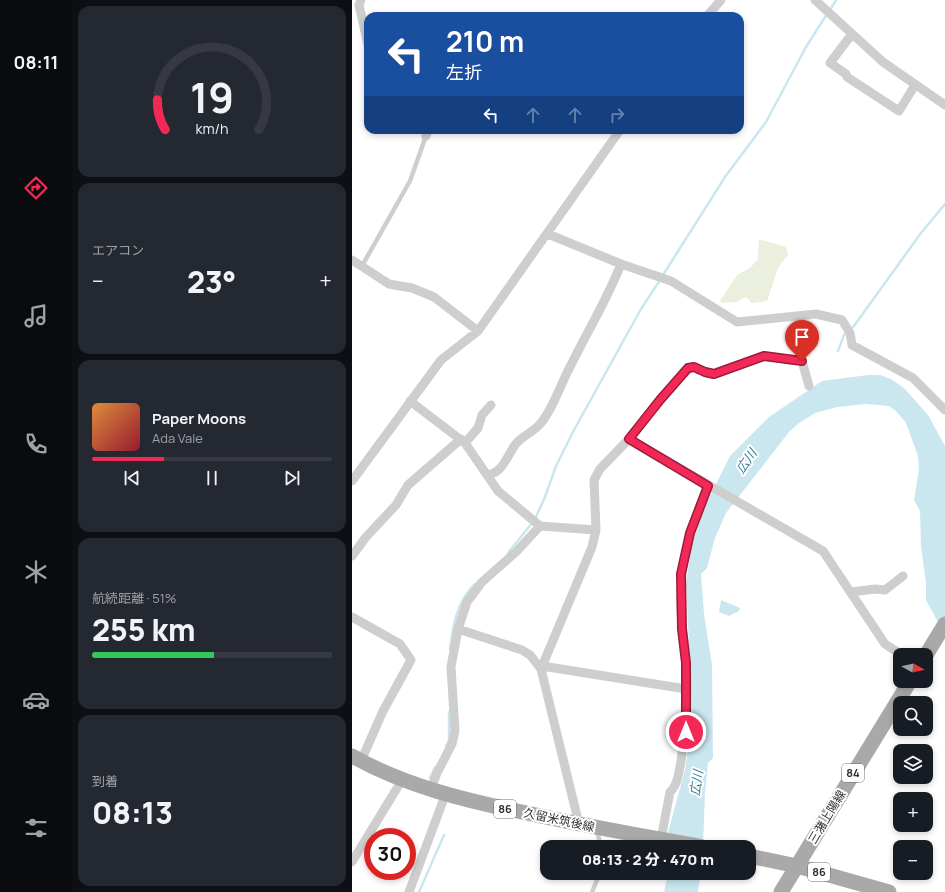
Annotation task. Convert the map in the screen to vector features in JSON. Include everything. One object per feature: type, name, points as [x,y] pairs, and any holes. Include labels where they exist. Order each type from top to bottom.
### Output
[{"type":"main road","points":[[930,648],[945,624]]},
{"type":"main road","name":"三潴上陽線","points":[[781,892],[906,688]]},
{"type":"main road","name":"久留米筑後線","points":[[357,758],[402,780],[497,807],[662,840]]},
{"type":"main road","name":"86","points":[[756,857],[797,866],[889,892]]},
{"type":"street","points":[[710,12],[721,0]]},
{"type":"street","points":[[815,0],[883,62],[945,105]]},
{"type":"street","points":[[352,13],[360,3]]},
{"type":"street","points":[[360,3],[364,24]]},
{"type":"street","points":[[852,34],[830,63],[846,74],[847,77],[899,110],[915,85]]},
{"type":"street","points":[[353,478],[441,360],[478,331],[617,134]]},
{"type":"street","points":[[548,234],[621,264],[671,281],[737,322],[816,314],[842,320],[850,333],[852,345],[914,378],[945,410]]},
{"type":"street","points":[[352,260],[389,284],[412,288],[434,298],[478,331]]},
{"type":"street","points":[[488,475],[495,474],[505,463],[516,443],[540,424],[556,398],[569,369],[611,289],[621,264]]},
{"type":"street","points":[[541,668],[592,547],[596,530],[594,480],[600,469],[629,439],[688,368],[694,367],[705,372],[718,373],[764,356],[802,361],[810,386]]},
{"type":"street","points":[[410,401],[463,441],[498,491],[540,526],[596,530]]},
{"type":"street","points":[[352,556],[366,537],[396,504],[408,485],[478,428],[482,415],[491,405]]},
{"type":"street","points":[[629,439],[823,551],[885,644],[893,649]]},
{"type":"street","points":[[662,840],[670,792],[674,788],[679,770],[686,732],[686,663],[681,596],[681,574],[688,540],[710,487]]},
{"type":"street","points":[[431,789],[437,773],[452,744],[455,731],[451,667],[458,629],[466,602],[482,582],[516,552],[540,526]]},
{"type":"street","points":[[851,592],[875,589],[885,590],[903,576]]},
{"type":"street","points":[[352,618],[400,644],[411,660],[357,758]]},
{"type":"street","points":[[458,629],[522,650],[530,655],[541,668],[579,824]]},
{"type":"street","points":[[541,668],[686,689]]},
{"type":"street","points":[[352,862],[402,780]]},
{"type":"street","points":[[409,892],[446,793]]},
{"type":"lane","points":[[362,266],[410,181],[427,134]]},
{"type":"lane","points":[[596,827],[599,840]]},
{"type":"lane","points":[[592,892],[597,880]]},
{"type":"green space","points":[[759,239],[786,247],[788,255],[778,268],[767,301],[752,303],[746,297],[737,302],[723,303],[720,301],[737,275],[750,268],[758,259]]},
{"type":"water","name":"広川","points":[[868,375],[880,375],[891,379],[904,388],[928,415],[945,446],[945,635],[926,600],[926,583],[921,546],[920,511],[914,500],[919,469],[918,456],[906,423],[897,412],[889,406],[866,404],[837,407],[815,413],[799,423],[789,432],[726,513],[715,538],[707,568],[701,574],[704,614],[712,665],[713,758],[708,763],[705,792],[703,840],[667,840],[668,832],[685,770],[688,749],[691,686],[686,583],[691,549],[703,510],[730,456],[769,417],[822,381]]},
{"type":"water","points":[[721,600],[740,608],[739,611],[729,616],[719,612]]},
{"type":"water","points":[[667,880],[700,880],[698,892],[664,892]]},
{"type":"waterway","points":[[830,10],[836,0]]},
{"type":"waterway","points":[[663,275],[725,177],[766,122],[806,47],[827,14]]},
{"type":"waterway","points":[[838,351],[844,335],[854,326],[921,233],[945,204]]},
{"type":"waterway","points":[[535,519],[556,466],[574,430],[641,309],[660,280]]},
{"type":"waterway","points":[[508,553],[532,523]]},
{"type":"waterway","points":[[450,649],[454,622],[460,606],[464,598],[475,584]]},
{"type":"waterway","points":[[446,746],[449,740],[449,712]]},
{"type":"waterway","points":[[430,778],[435,767]]},
{"type":"waterway","points":[[419,892],[444,835]]},
{"type":"route","points":[[686,732],[686,663],[682,629],[681,574],[690,533],[708,486],[629,439],[688,368],[694,367],[714,374],[764,356],[802,361]]}]
